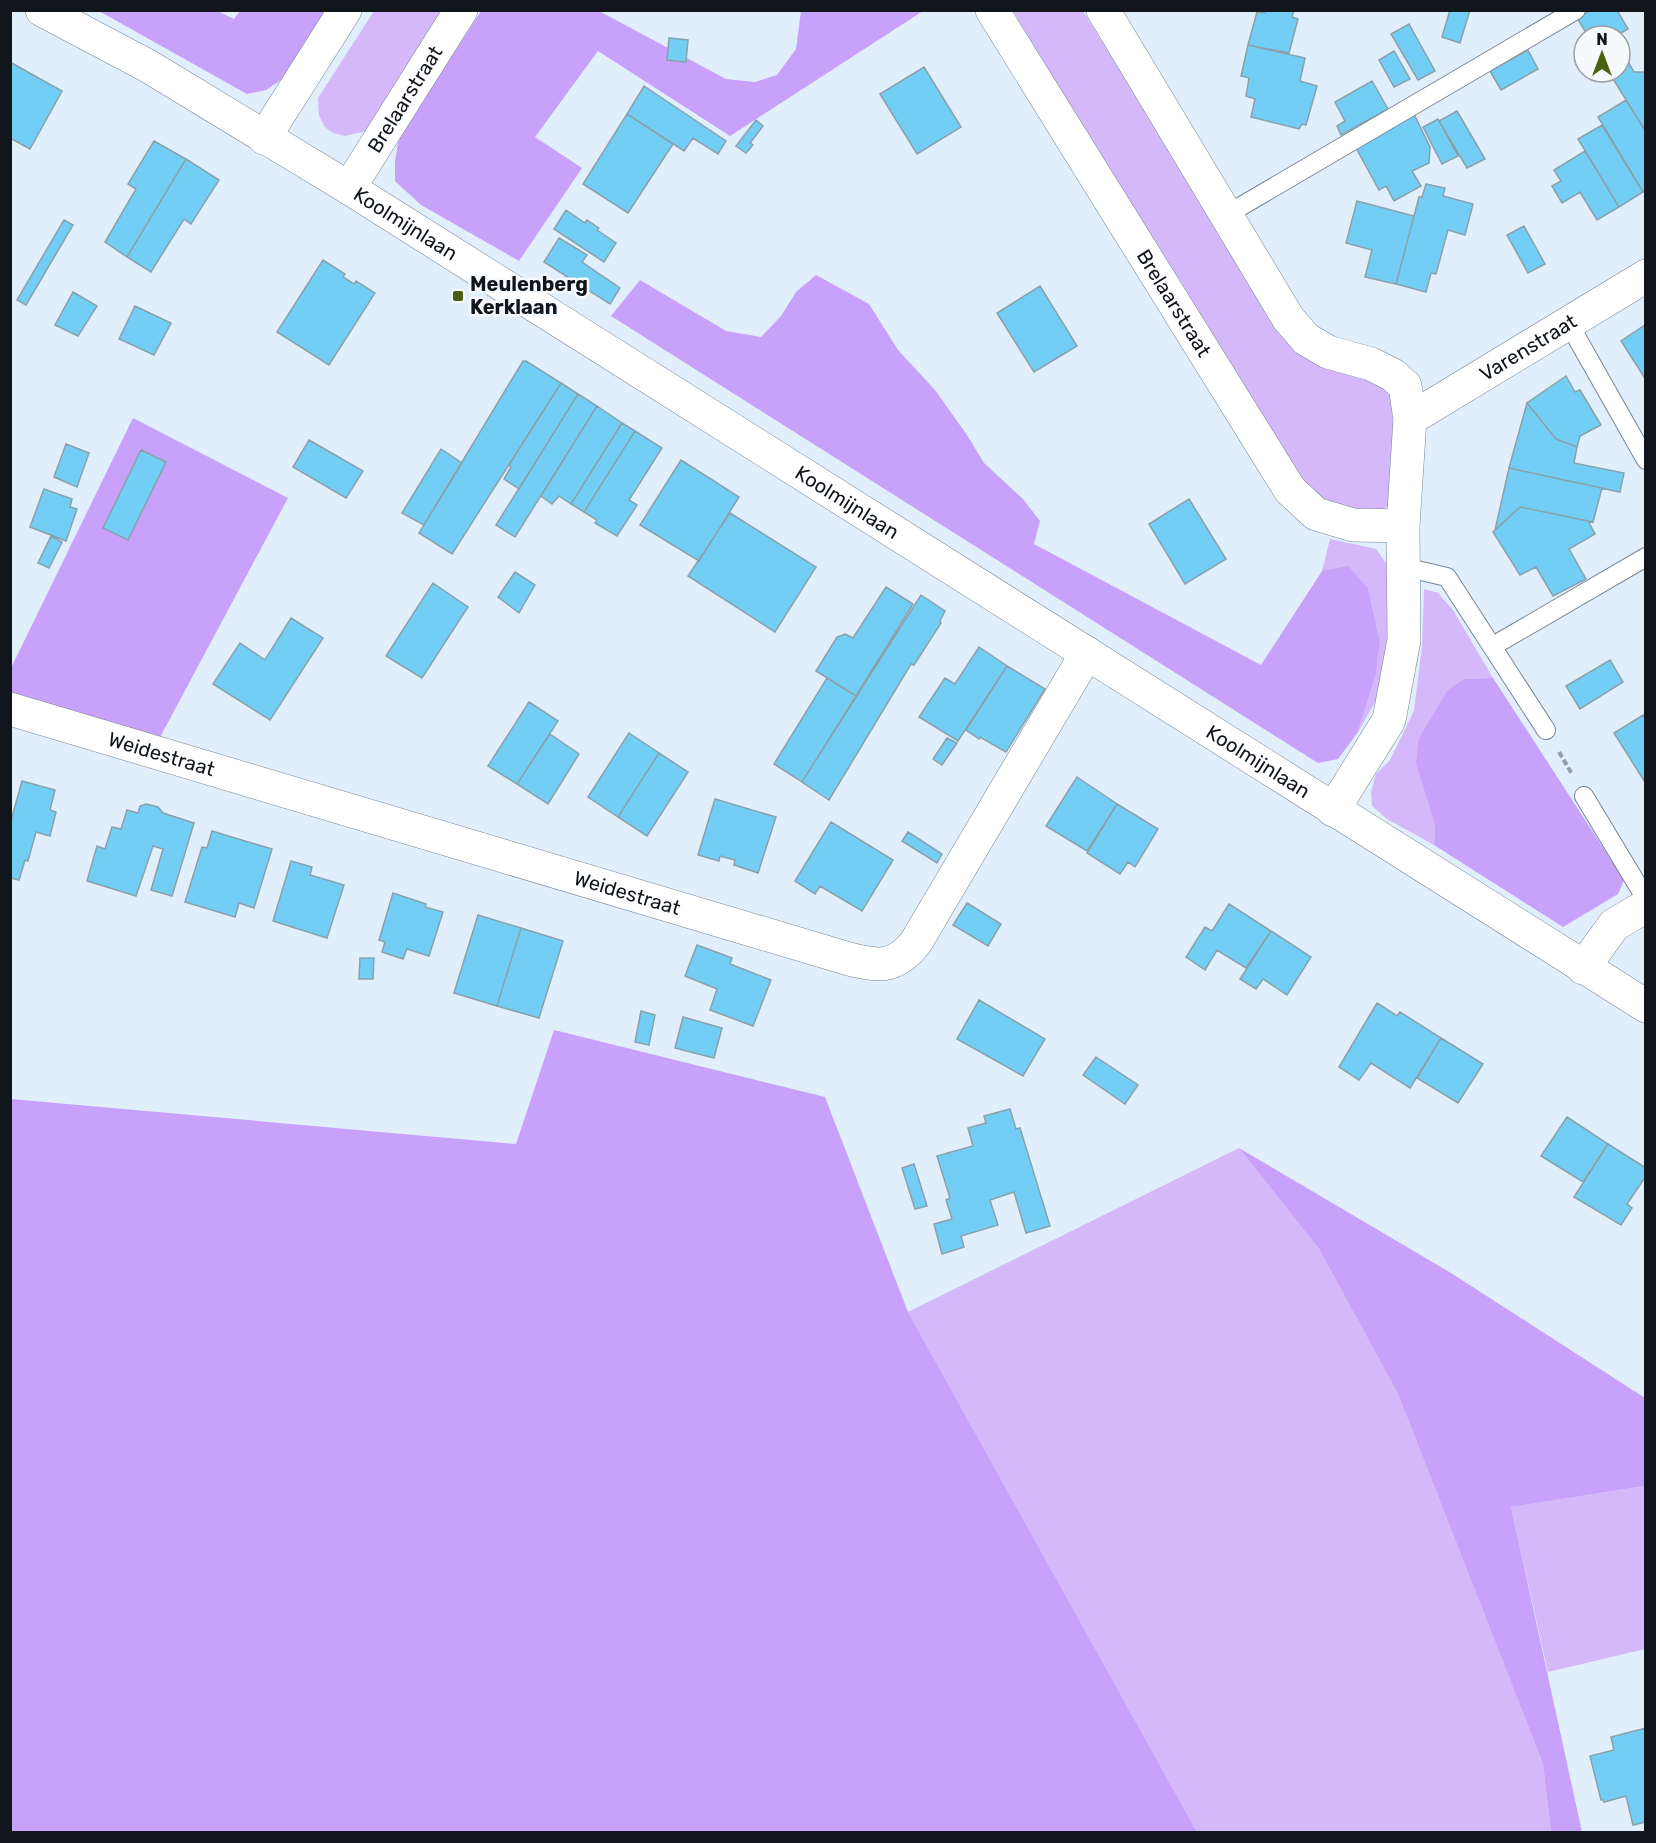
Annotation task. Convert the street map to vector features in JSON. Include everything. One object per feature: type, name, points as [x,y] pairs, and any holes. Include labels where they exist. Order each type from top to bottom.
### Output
[{"type":"street","name":"Koolmijnlaan","points":[[42,10],[148,66],[349,188],[1646,1006]]},
{"type":"street","points":[[264,138],[345,10]]},
{"type":"street","name":"Brelaarstraat","points":[[349,188],[461,10]]},
{"type":"street","name":"Brelaarstraat","points":[[992,10],[1290,490],[1316,514],[1353,525],[1403,526]]},
{"type":"street","points":[[1106,11],[1288,318],[1306,339],[1329,352],[1371,364],[1394,375],[1405,386],[1410,419],[1403,526],[1404,640],[1389,720],[1334,810]]},
{"type":"street","name":"Varenstraat","points":[[1410,419],[1646,276]]},
{"type":"street","name":"Weidestraat","points":[[10,709],[849,959],[869,964],[884,964],[897,961],[916,942],[1086,653]]},
{"type":"street","points":[[1583,968],[1614,925],[1646,906]]},
{"type":"lane","points":[[1226,215],[1576,10]]},
{"type":"lane","points":[[1569,324],[1646,460]]},
{"type":"lane","points":[[1493,646],[1646,556]]},
{"type":"lane","points":[[1404,567],[1447,578],[1546,730]]},
{"type":"lane","points":[[1584,796],[1646,899]]},
{"type":"path","points":[[1546,730],[1584,796]]},
{"type":"shaded area","points":[[99,11],[217,11],[234,19],[240,11],[327,11],[288,75],[266,90],[247,94]]},
{"type":"shaded area","points":[[374,11],[443,11],[366,131],[345,136],[333,133],[325,127],[319,116],[318,98]]},
{"type":"shaded area","points":[[481,11],[599,11],[726,79],[755,82],[777,75],[796,49],[801,11],[923,11],[730,136],[598,51],[535,137],[582,168],[519,261],[421,205],[395,181],[395,161],[399,137]]},
{"type":"shaded area","points":[[1013,11],[1083,11],[1274,320],[1386,387],[1392,399],[1394,411],[1395,460],[1394,487],[1388,505],[1383,510],[1372,516],[1311,496],[1266,429]]},
{"type":"shaded area","points":[[816,275],[869,304],[898,350],[935,390],[984,463],[1023,499],[1040,521],[1034,544],[1261,665],[1322,571],[1348,566],[1368,588],[1380,642],[1376,674],[1358,732],[1338,759],[1318,763],[611,316],[640,280],[726,331],[761,337],[781,316],[796,292]]},
{"type":"shaded area","points":[[133,418],[288,498],[158,741],[11,694],[10,670]]},
{"type":"shaded area","points":[[1330,539],[1376,549],[1386,563],[1389,587],[1387,662],[1378,697],[1358,732],[1376,674],[1380,642],[1368,588],[1322,571]]},
{"type":"shaded area","points":[[1424,589],[1438,593],[1453,610],[1493,678],[1464,679],[1417,763],[1435,825],[1434,845],[1387,819],[1372,806],[1371,792],[1376,774],[1390,760],[1414,711],[1422,647]]},
{"type":"shaded area","points":[[1493,678],[1624,880],[1618,894],[1563,927],[1434,845],[1435,825],[1416,763],[1419,738],[1447,691],[1464,679]]},
{"type":"shaded area","points":[[554,1030],[825,1097],[908,1312],[1197,1832],[11,1832],[11,1099],[516,1144]]},
{"type":"shaded area","points":[[1239,1148],[1319,1249],[1398,1394],[1543,1764],[1551,1832],[1197,1832],[908,1312]]},
{"type":"shaded area","points":[[1239,1148],[1451,1273],[1645,1398],[1645,1486],[1511,1507],[1582,1832],[1551,1832],[1543,1764],[1398,1394],[1319,1249]]},
{"type":"shaded area","points":[[1645,1486],[1645,1649],[1548,1672],[1511,1507]]},
{"type":"building","points":[[1266,10],[1294,10],[1292,17],[1298,19],[1289,53],[1248,45],[1257,12],[1265,13]]},
{"type":"building","points":[[1450,10],[1470,10],[1460,43],[1442,37]]},
{"type":"building","points":[[1591,10],[1617,10],[1625,24],[1581,24],[1577,18]]},
{"type":"building","points":[[1409,24],[1435,71],[1418,80],[1391,34]]},
{"type":"building","points":[[669,38],[688,40],[686,62],[667,60]]},
{"type":"building","points":[[1248,45],[1305,58],[1300,81],[1317,86],[1306,125],[1302,124],[1299,129],[1251,117],[1255,99],[1246,96],[1249,78],[1241,76]]},
{"type":"building","points":[[1528,50],[1538,69],[1501,90],[1490,71]]},
{"type":"building","points":[[1394,51],[1410,79],[1394,87],[1379,60]]},
{"type":"building","points":[[10,62],[62,91],[30,149],[10,138]]},
{"type":"building","points":[[924,67],[961,127],[917,154],[880,94]]},
{"type":"building","points":[[1632,68],[1634,72],[1646,72],[1646,132],[1616,84],[1632,84]]},
{"type":"building","points":[[1372,81],[1388,109],[1341,135],[1337,126],[1345,121],[1335,102]]},
{"type":"building","points":[[644,86],[726,141],[718,154],[693,138],[684,151],[627,114]]},
{"type":"building","points":[[1626,100],[1646,132],[1646,190],[1643,192],[1598,117]]},
{"type":"building","points":[[1457,111],[1485,159],[1467,168],[1439,121]]},
{"type":"building","points":[[1413,112],[1430,147],[1429,163],[1412,171],[1421,186],[1394,201],[1386,186],[1379,190],[1356,148]]},
{"type":"building","points":[[627,114],[673,144],[628,213],[583,184]]},
{"type":"building","points":[[1438,119],[1458,156],[1442,164],[1423,127]]},
{"type":"building","points":[[756,120],[763,126],[750,143],[753,145],[746,153],[736,146]]},
{"type":"building","points":[[1602,125],[1643,192],[1619,207],[1578,139]]},
{"type":"building","points":[[154,141],[186,159],[127,257],[105,242],[136,189],[128,184]]},
{"type":"building","points":[[1585,151],[1619,207],[1597,220],[1580,192],[1562,203],[1552,186],[1561,181],[1554,170]]},
{"type":"building","points":[[186,159],[219,180],[191,224],[184,219],[151,272],[127,257]]},
{"type":"building","points":[[1426,184],[1445,188],[1443,196],[1473,204],[1465,235],[1448,230],[1436,274],[1431,273],[1426,292],[1396,284],[1419,197],[1422,197]]},
{"type":"building","points":[[1357,201],[1414,216],[1396,284],[1365,277],[1372,250],[1346,243]]},
{"type":"building","points":[[566,210],[585,223],[587,220],[616,243],[604,262],[554,229]]},
{"type":"building","points":[[64,220],[73,225],[26,305],[17,300]]},
{"type":"building","points":[[1524,226],[1545,264],[1528,273],[1507,235]]},
{"type":"building","points":[[559,238],[587,255],[582,262],[620,288],[610,304],[544,262]]},
{"type":"building","points":[[323,260],[345,274],[343,277],[354,284],[356,281],[375,293],[329,365],[277,332]]},
{"type":"building","points":[[1040,286],[1077,346],[1034,372],[997,313]]},
{"type":"building","points":[[73,292],[97,306],[78,336],[55,325]]},
{"type":"building","points":[[135,306],[171,323],[154,355],[119,339]]},
{"type":"building","points":[[1646,326],[1646,380],[1621,341]]},
{"type":"building","points":[[523,361],[561,383],[452,554],[419,533]]},
{"type":"building","points":[[1566,376],[1575,392],[1580,390],[1601,425],[1580,436],[1577,447],[1556,439],[1527,403]]},
{"type":"building","points":[[561,383],[578,394],[519,489],[504,479],[511,467],[509,465]]},
{"type":"building","points":[[578,394],[597,406],[515,537],[496,525]]},
{"type":"building","points":[[1527,403],[1556,439],[1577,447],[1574,463],[1624,473],[1620,492],[1509,468]]},
{"type":"building","points":[[597,406],[622,423],[571,504],[559,496],[552,504],[541,496]]},
{"type":"building","points":[[622,423],[635,431],[584,512],[571,504]]},
{"type":"building","points":[[635,431],[662,448],[629,500],[637,505],[617,536],[595,523],[597,520],[584,512]]},
{"type":"building","points":[[309,440],[363,471],[346,498],[293,467]]},
{"type":"building","points":[[66,444],[89,453],[77,487],[54,477]]},
{"type":"building","points":[[441,449],[462,463],[424,525],[402,513]]},
{"type":"building","points":[[141,450],[166,462],[128,540],[103,528]]},
{"type":"building","points":[[681,460],[739,497],[699,561],[640,525]]},
{"type":"building","points":[[1509,468],[1602,488],[1593,522],[1520,507],[1495,530]]},
{"type":"building","points":[[44,489],[72,499],[70,507],[77,509],[66,541],[30,527]]},
{"type":"building","points":[[1189,499],[1226,559],[1185,584],[1149,524]]},
{"type":"building","points":[[1520,507],[1588,521],[1595,534],[1569,549],[1586,579],[1553,596],[1536,567],[1520,575],[1493,532]]},
{"type":"building","points":[[730,513],[816,567],[775,632],[688,576]]},
{"type":"building","points":[[51,536],[62,542],[49,568],[38,563]]},
{"type":"building","points":[[515,572],[535,585],[519,613],[498,597]]},
{"type":"building","points":[[433,583],[468,607],[422,678],[386,656]]},
{"type":"building","points":[[886,587],[913,604],[856,696],[816,671],[837,637],[845,634],[853,638]]},
{"type":"building","points":[[921,595],[945,611],[941,623],[914,665],[911,664],[829,800],[802,782]]},
{"type":"building","points":[[291,618],[323,638],[270,720],[213,684],[240,643],[265,660]]},
{"type":"building","points":[[979,647],[1007,666],[958,741],[919,717],[945,678],[955,684]]},
{"type":"building","points":[[1610,660],[1623,682],[1580,709],[1566,686]]},
{"type":"building","points":[[1007,666],[1045,689],[1006,752],[966,730]]},
{"type":"building","points":[[827,678],[856,696],[802,782],[774,764]]},
{"type":"building","points":[[529,702],[558,721],[517,784],[488,766]]},
{"type":"building","points":[[1643,715],[1646,720],[1646,784],[1614,733]]},
{"type":"building","points":[[629,733],[659,753],[618,817],[588,797]]},
{"type":"building","points":[[550,734],[579,754],[548,804],[517,784]]},
{"type":"building","points":[[947,738],[957,743],[942,765],[933,759]]},
{"type":"building","points":[[659,753],[688,772],[647,836],[618,817]]},
{"type":"building","points":[[1077,777],[1117,804],[1087,851],[1046,826]]},
{"type":"building","points":[[22,781],[55,790],[50,810],[56,812],[50,836],[36,832],[28,861],[25,860],[19,880],[10,878],[10,824]]},
{"type":"building","points":[[715,799],[776,817],[758,873],[734,865],[735,860],[720,856],[719,861],[698,855]]},
{"type":"building","points":[[146,804],[158,807],[163,813],[194,823],[172,896],[151,890],[163,849],[153,846],[136,896],[87,881],[97,846],[105,849],[112,827],[121,829],[127,810],[138,813],[140,806]]},
{"type":"building","points":[[1117,804],[1158,829],[1135,867],[1128,862],[1120,874],[1087,853]]},
{"type":"building","points":[[831,822],[893,860],[862,911],[820,886],[815,894],[795,881]]},
{"type":"building","points":[[212,831],[272,849],[254,908],[239,903],[235,917],[185,902],[202,847],[207,848]]},
{"type":"building","points":[[908,832],[942,854],[937,863],[902,841]]},
{"type":"building","points":[[291,861],[312,867],[310,875],[344,885],[327,938],[273,921]]},
{"type":"building","points":[[393,893],[443,912],[429,956],[407,949],[403,959],[382,952],[385,942],[379,940]]},
{"type":"building","points":[[967,903],[1001,924],[988,946],[953,925]]},
{"type":"building","points":[[1229,904],[1271,931],[1246,968],[1217,950],[1205,970],[1186,957],[1205,927],[1212,931]]},
{"type":"building","points":[[478,915],[521,928],[497,1006],[454,993]]},
{"type":"building","points":[[521,928],[563,941],[539,1018],[497,1006]]},
{"type":"building","points":[[1271,931],[1311,957],[1287,995],[1263,979],[1256,989],[1240,979]]},
{"type":"building","points":[[697,945],[732,958],[730,964],[771,980],[753,1026],[710,1010],[717,989],[685,976]]},
{"type":"building","points":[[360,958],[374,958],[373,979],[359,979]]},
{"type":"building","points":[[979,1000],[1045,1039],[1023,1076],[957,1039]]},
{"type":"building","points":[[1377,1003],[1397,1016],[1400,1012],[1441,1038],[1410,1088],[1371,1063],[1359,1080],[1339,1067]]},
{"type":"building","points":[[641,1011],[655,1015],[649,1045],[635,1042]]},
{"type":"building","points":[[683,1017],[722,1028],[714,1058],[675,1048]]},
{"type":"building","points":[[1441,1038],[1483,1064],[1458,1103],[1417,1078]]},
{"type":"building","points":[[1096,1057],[1138,1085],[1125,1104],[1083,1075]]},
{"type":"building","points":[[1010,1109],[1016,1129],[1020,1128],[1050,1226],[1026,1233],[1014,1192],[990,1200],[998,1225],[961,1236],[964,1247],[942,1254],[934,1224],[952,1219],[946,1200],[950,1198],[937,1156],[973,1146],[968,1128],[986,1123],[984,1116]]},
{"type":"building","points":[[1567,1117],[1608,1144],[1583,1182],[1541,1156]]},
{"type":"building","points":[[1608,1144],[1646,1168],[1646,1176],[1627,1204],[1632,1208],[1621,1225],[1574,1197]]},
{"type":"building","points":[[914,1164],[927,1206],[915,1209],[902,1168]]},
{"type":"building","points":[[1646,1728],[1646,1822],[1633,1825],[1626,1796],[1604,1802],[1601,1800],[1590,1756],[1614,1750],[1611,1737]]},
{"type":"place","name":"Meulenberg Kerklaan","points":[[458,296]]}]
